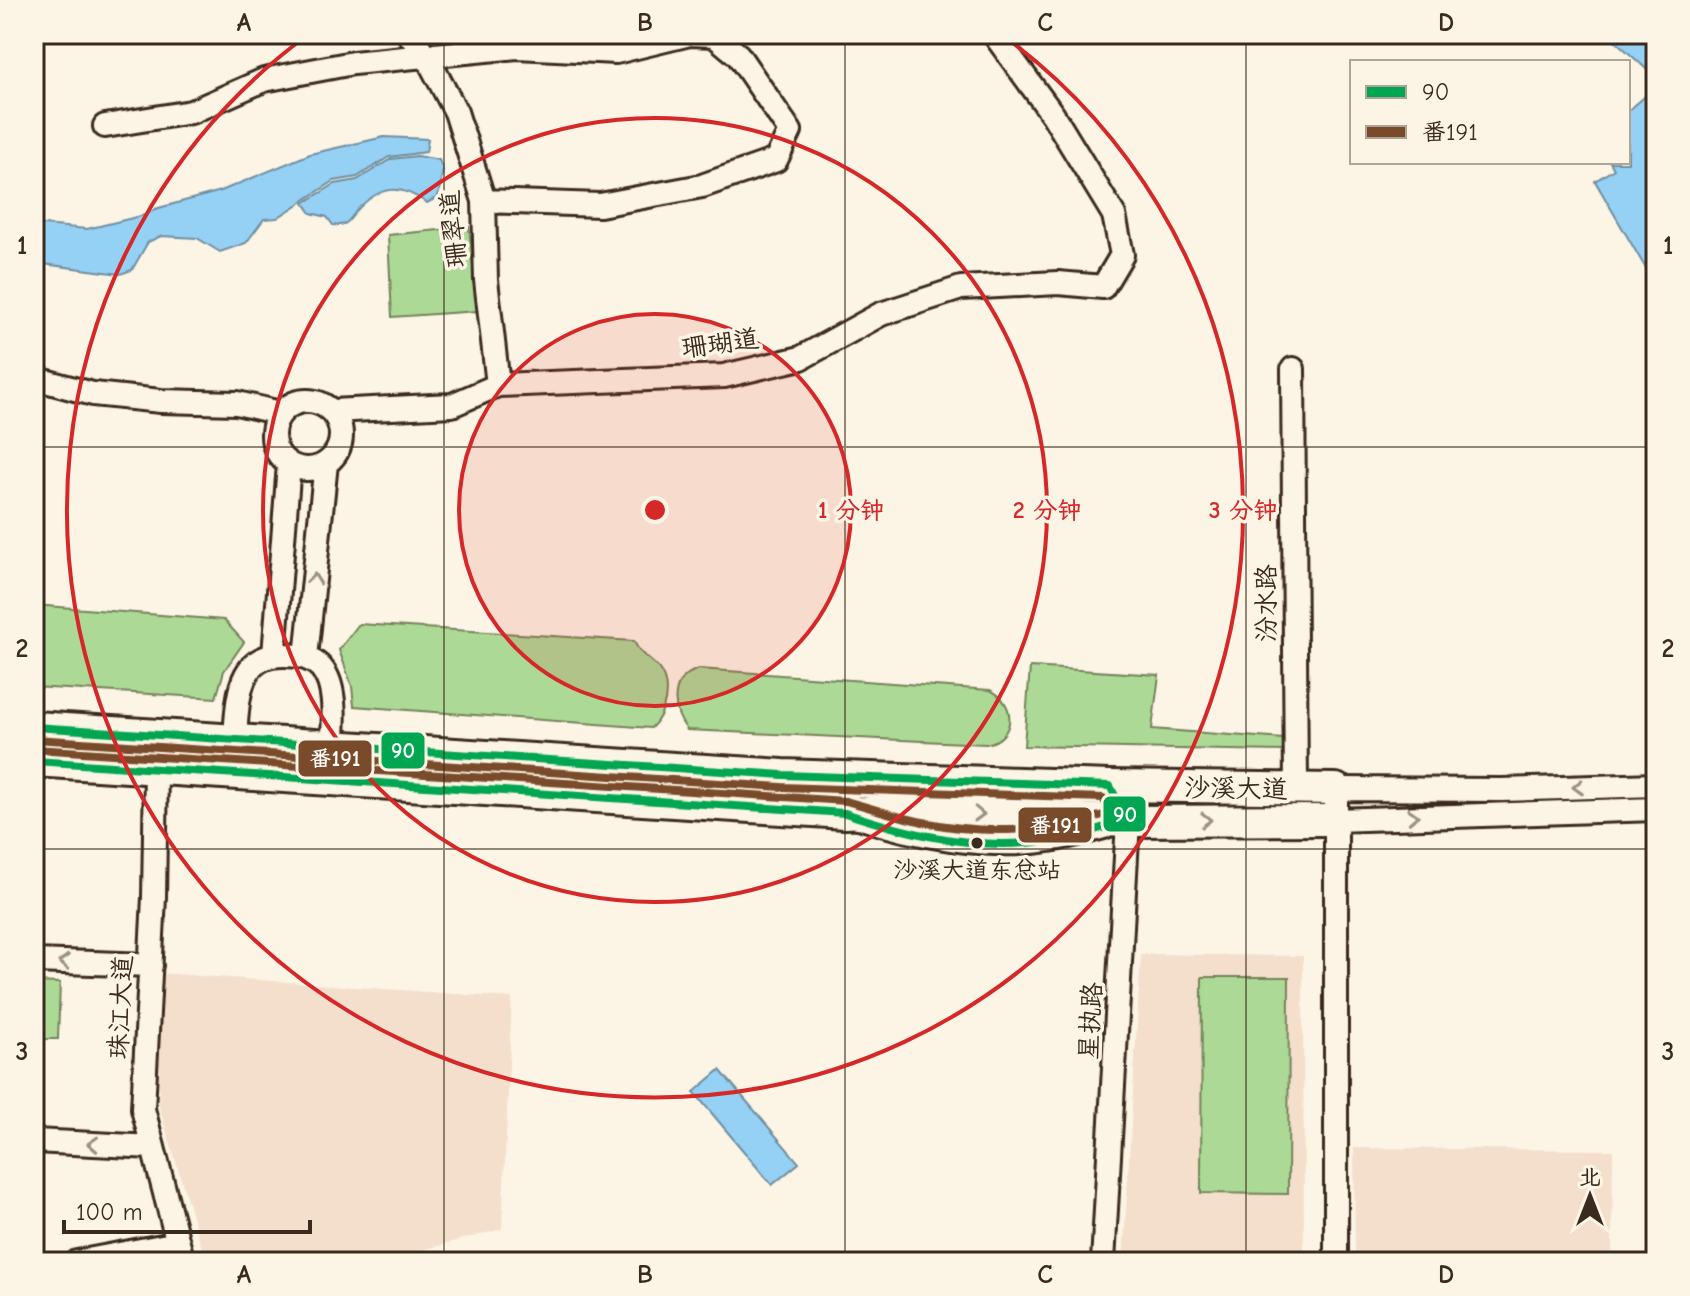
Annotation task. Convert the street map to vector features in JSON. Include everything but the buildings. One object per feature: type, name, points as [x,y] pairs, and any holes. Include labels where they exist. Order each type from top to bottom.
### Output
[{"type":"main road","name":"沙溪大道","points":[[34,727],[783,775],[1110,786],[1336,789]]},
{"type":"main road","name":"沙溪大道","points":[[34,761],[845,813],[911,811],[1128,821],[1335,820]]},
{"type":"street","name":"珊翠道","points":[[409,34],[427,57],[456,112],[484,201],[486,280],[498,385]]},
{"type":"street","points":[[105,126],[191,112],[264,80],[353,63],[517,47],[616,52],[690,34],[714,35],[738,55],[790,131],[776,160],[702,186],[600,205],[484,201]]},
{"type":"street","name":"珊瑚道","points":[[332,411],[452,405],[498,385],[724,376],[801,358],[881,314],[961,288],[1058,283],[1103,287],[1122,255],[1114,215],[1053,115],[994,34]]},
{"type":"street","name":"汾水路","points":[[1293,369],[1296,789]]},
{"type":"street","points":[[34,378],[93,394],[161,401],[237,403],[280,413]]},
{"type":"street","points":[[306,401],[320,403],[332,411],[340,423],[341,439],[336,452],[326,463],[307,469],[289,464],[278,454],[273,440],[273,426],[280,413],[291,404],[306,401]]},
{"type":"street","points":[[306,657],[326,463]]},
{"type":"street","points":[[274,655],[289,464]]},
{"type":"street","points":[[235,738],[241,685],[255,663],[274,655],[306,657],[321,667],[330,686],[329,780]]},
{"type":"street","name":"珠江大道","points":[[156,769],[151,965],[143,1109],[180,1253]]},
{"type":"street","points":[[1336,1262],[1336,789],[1501,790],[1656,785]]},
{"type":"street","points":[[1110,786],[1128,821]]},
{"type":"street","points":[[1335,820],[1656,809]]},
{"type":"street","name":"星执路","points":[[1103,1262],[1128,821]]},
{"type":"street","points":[[34,961],[151,965]]},
{"type":"street","points":[[34,1141],[153,1147]]},
{"type":"street","points":[[77,1262],[180,1253]]},
{"type":"shaded area","points":[[1141,954],[1303,956],[1304,1262],[1123,1262]]},
{"type":"shaded area","points":[[160,973],[512,998],[502,1229],[376,1262],[206,1262],[159,1106]]},
{"type":"shaded area","points":[[1354,1148],[1613,1150],[1612,1262],[1355,1262]]},
{"type":"green space","points":[[469,227],[478,311],[392,317],[388,235]]},
{"type":"green space","points":[[34,605],[224,620],[244,642],[224,671],[216,698],[34,687]]},
{"type":"green space","points":[[359,624],[634,641],[663,676],[666,692],[663,708],[651,728],[354,706],[352,686],[339,650]]},
{"type":"green space","points":[[1030,667],[1159,675],[1152,729],[1283,739],[1283,751],[1024,746]]},
{"type":"green space","points":[[699,669],[990,690],[1005,703],[1008,727],[1003,735],[986,744],[687,730],[678,713],[676,695],[682,679]]},
{"type":"green space","points":[[1202,977],[1289,977],[1288,1194],[1201,1193]]},
{"type":"green space","points":[[34,982],[60,983],[58,1039],[34,1039]]},
{"type":"water","points":[[1608,34],[1656,34],[1656,78]]},
{"type":"water","points":[[1656,87],[1656,286],[1595,181],[1614,169],[1611,164],[1630,164],[1630,109]]},
{"type":"water","points":[[384,137],[428,139],[426,152],[389,157],[357,177],[334,181],[277,218],[264,219],[246,243],[220,252],[197,238],[161,236],[148,242],[132,270],[120,274],[36,263],[34,224],[87,229],[145,215],[155,209],[221,191],[310,154]]},
{"type":"water","points":[[417,156],[439,160],[443,170],[438,197],[427,203],[400,190],[384,191],[367,201],[348,222],[333,225],[327,217],[311,213],[304,203],[335,184],[357,180],[391,159]]},
{"type":"water","points":[[720,1070],[799,1163],[772,1185],[694,1092]]},
{"type":"transit line","name":"90","points":[[34,727],[783,775],[1110,786],[1128,821],[1039,842],[980,843],[911,832],[845,813],[34,761]]},
{"type":"transit line","name":"番191","points":[[34,739],[782,787],[1103,798],[1111,813],[1017,830],[971,829],[913,820],[846,801],[35,749]]},
{"type":"place","name":"沙溪大道东总站","points":[[977,843]]}]
